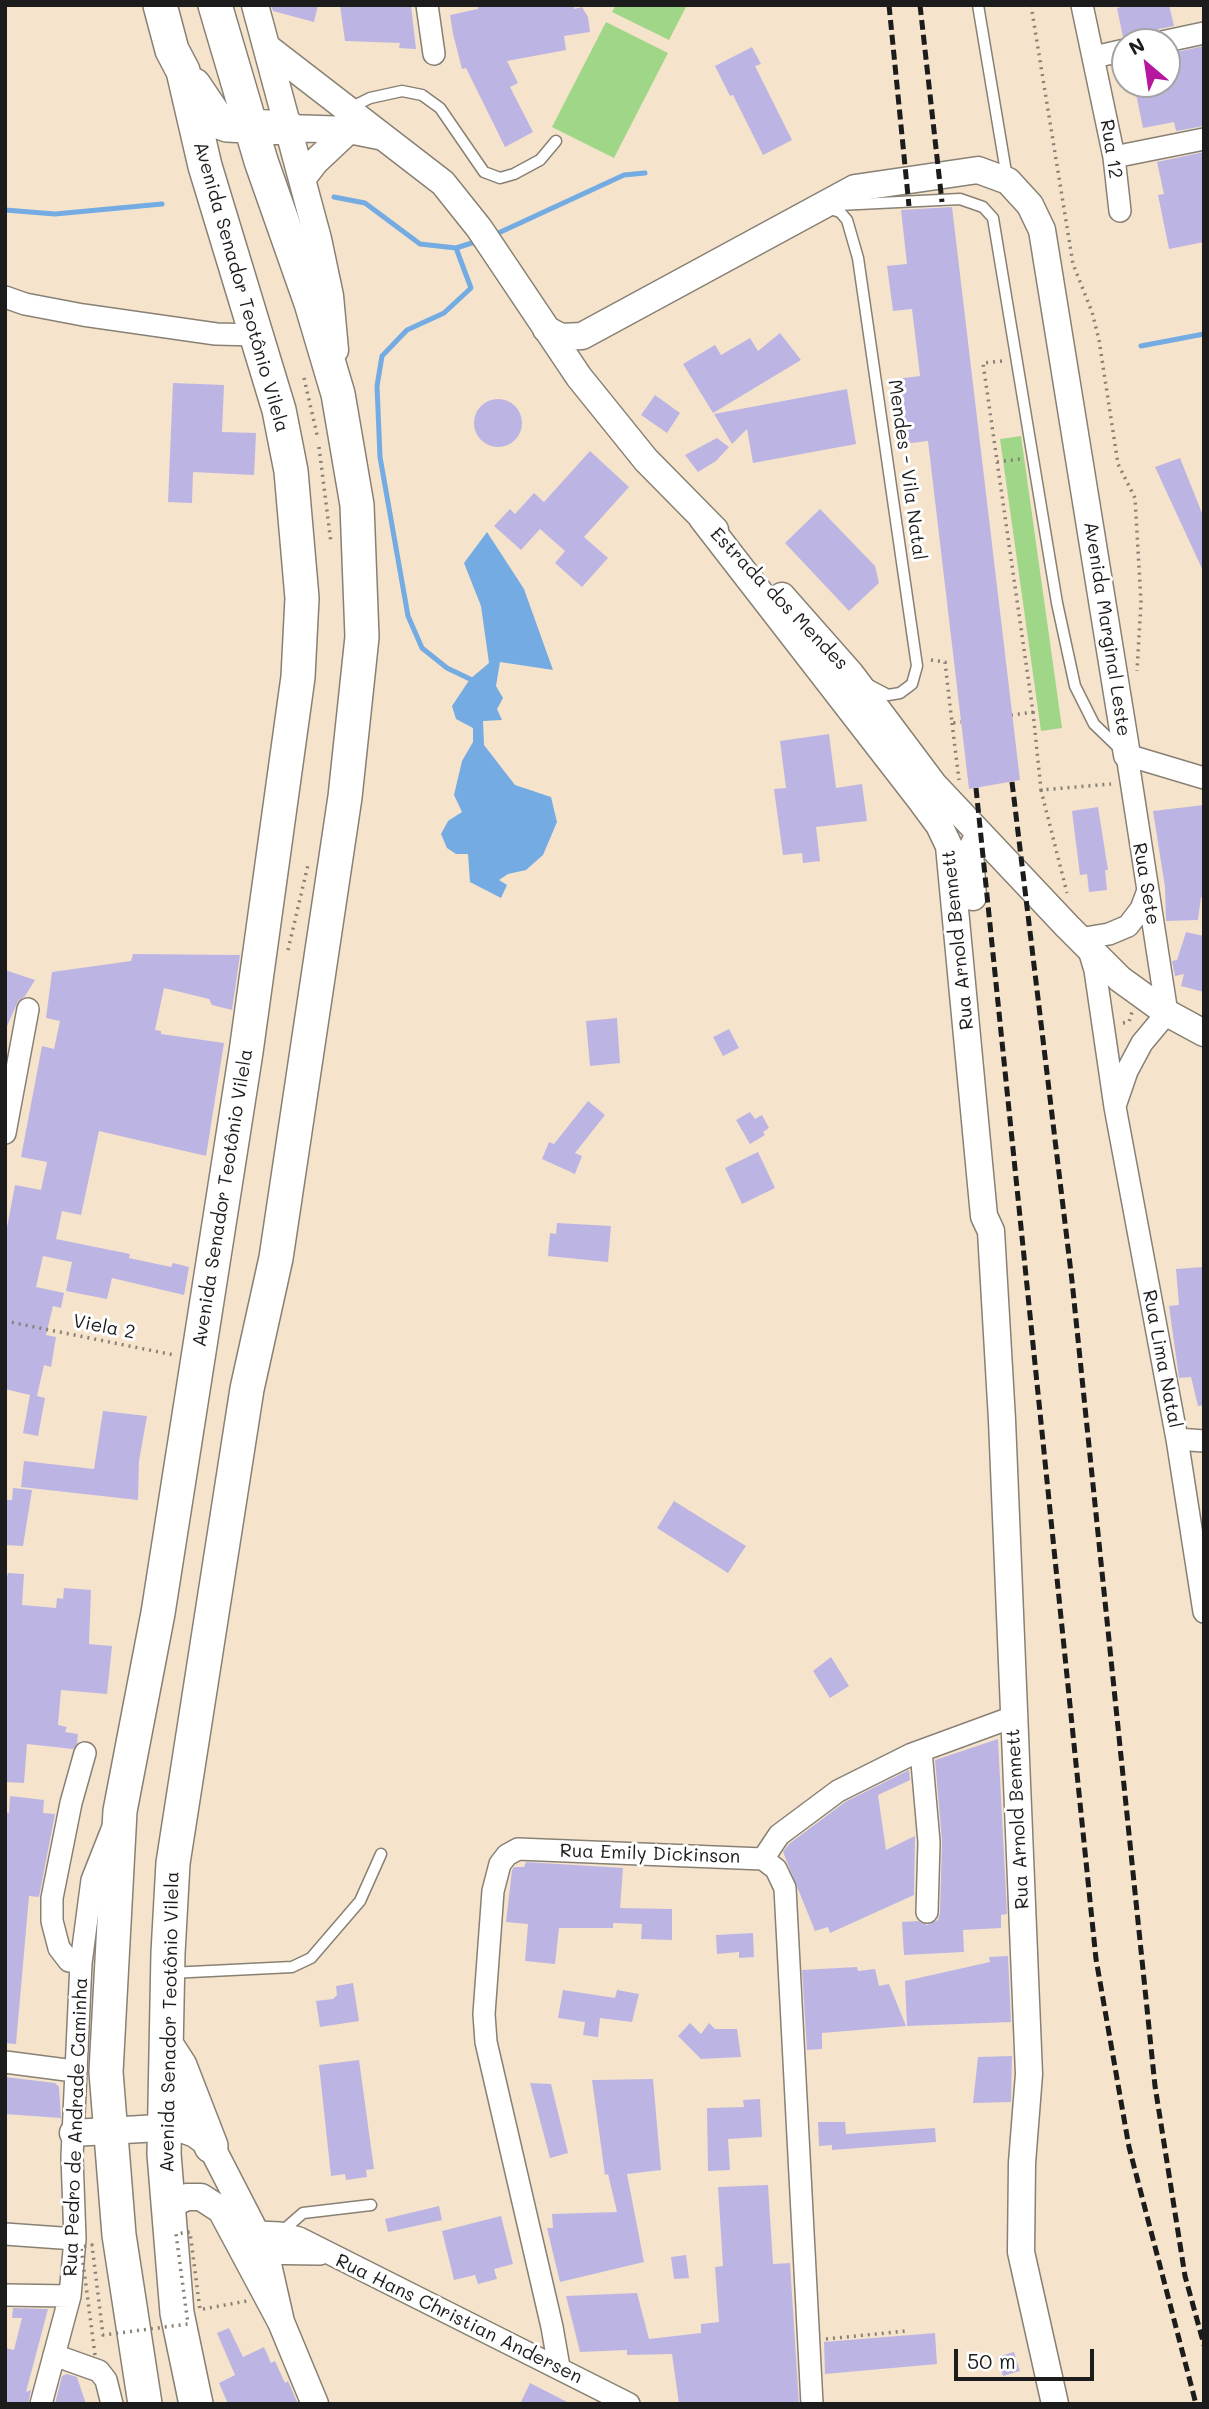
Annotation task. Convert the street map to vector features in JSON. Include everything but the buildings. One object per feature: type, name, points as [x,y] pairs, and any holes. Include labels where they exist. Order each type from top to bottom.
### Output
[{"type":"main road","name":"Avenida Senador Teotônio Vilela","points":[[145,2404],[124,2274],[110,2130],[107,2059],[120,1811],[158,1613],[256,988],[299,677],[302,598],[291,471],[279,410],[205,166],[183,71],[172,50],[160,5]]},
{"type":"main road","name":"Avenida Senador Teotônio Vilela","points":[[196,2404],[177,2313],[167,2206],[164,2127],[167,1973],[173,1863],[247,1389],[276,1258],[345,797],[358,686],[362,589],[357,505],[338,394],[311,303],[250,125],[215,5]]},
{"type":"main road","points":[[172,50],[217,120],[227,125],[289,128]]},
{"type":"main road","points":[[166,2043],[180,2066],[211,2146]]},
{"type":"street","name":"Avenida Senador Teotônio Vilela","points":[[255,5],[289,128],[330,296],[338,394]]},
{"type":"street","points":[[427,5],[434,54]]},
{"type":"street","name":"Rua 12","points":[[1082,5],[1114,157],[1120,211]]},
{"type":"street","points":[[1181,38],[1204,33]]},
{"type":"street","name":"Estrada dos Mendes","points":[[268,48],[348,120],[384,137],[443,183],[479,228],[576,373],[646,460],[789,603],[850,673],[934,785],[1120,979],[1167,1013],[1204,1033]]},
{"type":"street","points":[[1094,57],[1111,53]]},
{"type":"street","points":[[289,128],[348,120]]},
{"type":"street","points":[[302,179],[348,120]]},
{"type":"street","points":[[1114,157],[1204,139]]},
{"type":"street","name":"Avenida Marginal Leste","points":[[582,336],[844,192],[864,185],[978,170],[1008,181],[1030,205],[1042,230],[1127,755]]},
{"type":"street","points":[[5,297],[25,304],[83,315],[216,334],[258,335]]},
{"type":"street","points":[[546,329],[561,337],[582,336],[572,356],[576,373]]},
{"type":"street","name":"Rua Arnold Bennett","points":[[702,518],[946,836],[954,878],[984,1216],[991,1231],[1002,1420],[1029,2074],[1022,2163],[1021,2252],[1055,2404]]},
{"type":"street","points":[[1127,755],[1204,778]]},
{"type":"street","name":"Rua Sete","points":[[1127,755],[1117,789],[1147,893],[1167,1013]]},
{"type":"street","name":"Rua Arnold Bennett","points":[[984,839],[971,846],[970,861],[1000,1216],[991,1231]]},
{"type":"street","points":[[1084,943],[1128,926],[1141,909],[1147,893]]},
{"type":"street","name":"Rua Lima Natal","points":[[1084,943],[1095,970],[1115,1107],[1177,1439],[1204,1612]]},
{"type":"street","points":[[5,1133],[28,1009]]},
{"type":"street","name":"Rua Lima Natal","points":[[1115,1107],[1127,1070],[1142,1043],[1167,1013]]},
{"type":"street","points":[[1177,1439],[1204,1440]]},
{"type":"street","points":[[764,1858],[779,1835],[838,1791],[921,1751],[1013,1717]]},
{"type":"street","points":[[921,1751],[929,1842],[927,1912]]},
{"type":"street","points":[[80,1963],[69,1961],[59,1948],[52,1921],[52,1898],[71,1803],[85,1753]]},
{"type":"street","name":"Rua Pedro de Andrade Caminha","points":[[41,2404],[70,2296],[75,2239],[72,2133],[80,1963],[92,1880],[100,1853],[120,1811]]},
{"type":"street","name":"Rua Emily Dickinson","points":[[559,2367],[486,2042],[484,2014],[493,1891],[500,1864],[507,1855],[518,1849],[764,1858],[776,1869],[785,1888],[812,2404]]},
{"type":"street","points":[[5,2062],[74,2071]]},
{"type":"street","points":[[72,2133],[164,2127],[184,2129],[211,2146],[257,2242],[281,2322],[315,2404]]},
{"type":"street","points":[[167,2206],[187,2197],[209,2200],[257,2242],[266,2297],[281,2322]]},
{"type":"street","points":[[5,2234],[75,2239]]},
{"type":"street","name":"Rua Hans Christian Andersen","points":[[257,2242],[326,2254],[559,2367],[619,2402]]},
{"type":"street","points":[[5,2295],[70,2296]]},
{"type":"street","points":[[54,2355],[99,2371],[106,2380],[112,2404]]},
{"type":"lane","points":[[978,5],[1008,181]]},
{"type":"lane","points":[[348,120],[370,98],[402,91],[422,96],[440,108],[484,172],[500,178],[540,160],[556,141]]},
{"type":"lane","name":"Avenida Marginal Leste","points":[[822,206],[960,199],[983,207],[993,218],[1057,603],[1075,686],[1094,724],[1127,755]]},
{"type":"lane","name":"Mendes - Vila Natal","points":[[822,206],[840,212],[848,220],[858,258],[916,659]]},
{"type":"lane","points":[[850,673],[881,692],[894,694],[912,684],[917,673],[916,659]]},
{"type":"lane","points":[[167,1973],[292,1967],[311,1958],[360,1901],[381,1854]]},
{"type":"lane","points":[[257,2242],[303,2213],[371,2205]]},
{"type":"path","points":[[1031,5],[1073,264],[1093,312],[1118,464],[1135,498],[1142,602],[1137,678]]},
{"type":"path","points":[[1018,359],[983,363],[1033,712],[1041,790],[1068,895]]},
{"type":"path","points":[[997,462],[1035,458]]},
{"type":"path","points":[[916,659],[945,662],[952,723],[961,722]]},
{"type":"path","points":[[1012,715],[1033,712]]},
{"type":"path","points":[[1041,790],[1117,789]]},
{"type":"path","name":"Viela 2","points":[[5,1321],[197,1359]]},
{"type":"path","points":[[95,2355],[81,2247],[92,2245],[103,2335],[188,2324],[176,2234],[190,2232],[200,2310],[266,2297]]},
{"type":"path","points":[[810,2341],[906,2331]]},
{"type":"green space","points":[[616,5],[687,5],[669,40],[612,12]]},
{"type":"green space","points":[[606,22],[668,53],[614,158],[552,127]]},
{"type":"green space","points":[[1021,436],[1062,728],[1041,731],[1000,439]]},
{"type":"water","points":[[487,532],[524,589],[553,670],[500,662],[496,686],[503,698],[497,709],[502,720],[483,721],[484,745],[515,785],[551,797],[557,822],[543,855],[526,870],[508,874],[499,880],[507,885],[501,898],[470,882],[468,854],[456,854],[447,848],[441,834],[448,821],[462,812],[454,795],[462,761],[473,742],[473,728],[456,719],[452,706],[470,679],[489,663],[481,606],[464,563]]},
{"type":"waterway","points":[[494,235],[624,175],[645,173]]},
{"type":"waterway","points":[[334,197],[365,203],[420,244],[456,248],[478,241]]},
{"type":"waterway","points":[[5,210],[55,214],[162,204]]},
{"type":"waterway","points":[[456,248],[471,288],[444,313],[407,330],[382,356],[377,386],[380,457],[408,616],[422,648],[447,668],[470,679]]},
{"type":"waterway","points":[[1141,346],[1204,334]]},
{"type":"railway","points":[[889,5],[909,206]]},
{"type":"railway","points":[[920,5],[942,202]]},
{"type":"railway","points":[[1012,782],[1072,1281],[1155,2086],[1185,2276],[1204,2345]]},
{"type":"railway","points":[[976,788],[1096,1959],[1129,2147],[1196,2404]]}]
